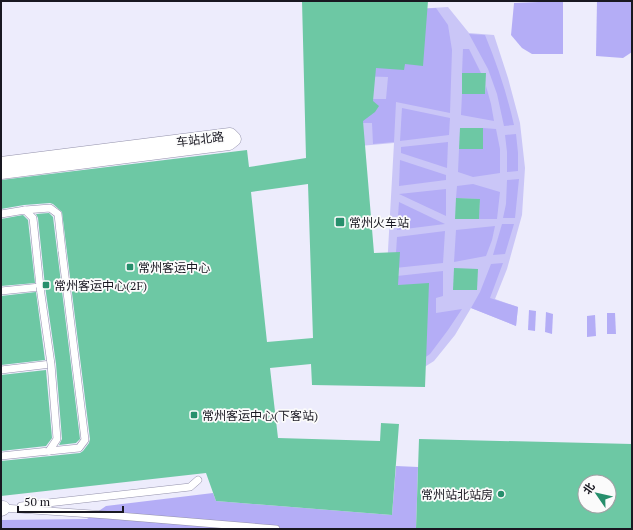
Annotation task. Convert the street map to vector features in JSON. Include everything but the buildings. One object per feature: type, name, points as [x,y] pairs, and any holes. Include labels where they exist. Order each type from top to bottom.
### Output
[{"type":"street","name":"车站北路","points":[[1,164],[96,156],[229,143],[234,139],[230,135],[96,156],[1,172]]},
{"type":"lane","points":[[1,214],[50,208],[58,214],[85,440],[79,448],[1,456]]},
{"type":"lane","points":[[25,210],[33,218],[50,364],[57,438],[49,451]]},
{"type":"lane","points":[[1,291],[40,287]]},
{"type":"lane","points":[[1,370],[50,364]]},
{"type":"lane","points":[[2,508],[190,487],[198,480]]},
{"type":"lane","points":[[2,508],[276,529]]},
{"type":"shaded area","points":[[563,1],[563,54],[532,54],[522,48],[511,35],[514,3]]},
{"type":"shaded area","points":[[597,1],[632,1],[632,52],[623,58],[596,56]]},
{"type":"shaded area","points":[[448,7],[469,33],[494,35],[508,78],[520,123],[525,168],[522,215],[507,269],[495,299],[518,307],[516,326],[471,308],[455,335],[434,361],[407,378],[387,268],[394,143],[348,147],[333,14]]},
{"type":"shaded area","points":[[436,8],[448,25],[452,50],[450,113],[396,102],[394,142],[373,144],[372,123],[363,123],[361,99],[386,99],[388,77],[354,76],[349,13]]},
{"type":"shaded area","points":[[469,34],[485,35],[494,57],[514,125],[504,126],[497,94],[488,69]]},
{"type":"shaded area","points":[[463,49],[469,49],[481,73],[462,73]]},
{"type":"shaded area","points":[[486,86],[494,121],[461,115],[462,94],[485,94]]},
{"type":"shaded area","points":[[402,108],[450,118],[449,135],[400,141]]},
{"type":"shaded area","points":[[483,128],[496,129],[500,149],[500,173],[473,177],[458,172],[459,149],[483,149]]},
{"type":"shaded area","points":[[516,134],[518,171],[507,172],[505,135]]},
{"type":"shaded area","points":[[448,142],[447,168],[401,153],[401,147]]},
{"type":"shaded area","points":[[400,160],[446,175],[446,180],[399,186]]},
{"type":"shaded area","points":[[519,179],[515,218],[503,218],[506,204],[507,180]]},
{"type":"shaded area","points":[[473,184],[500,192],[497,219],[479,219],[480,199],[456,198],[457,186]]},
{"type":"shaded area","points":[[446,189],[446,216],[399,194]]},
{"type":"shaded area","points":[[399,202],[445,224],[397,230]]},
{"type":"shaded area","points":[[502,224],[514,224],[505,254],[493,255]]},
{"type":"shaded area","points":[[495,226],[486,256],[454,262],[456,230]]},
{"type":"shaded area","points":[[445,231],[443,263],[395,268],[397,237]]},
{"type":"shaded area","points":[[503,263],[490,298],[518,307],[516,326],[471,308],[480,292],[491,264]]},
{"type":"shaded area","points":[[443,271],[443,296],[436,298],[436,313],[462,309],[430,354],[404,372],[351,281]]},
{"type":"shaded area","points":[[529,310],[536,311],[535,331],[528,330]]},
{"type":"shaded area","points":[[546,312],[553,314],[552,334],[545,332]]},
{"type":"shaded area","points":[[607,313],[615,313],[616,334],[607,334]]},
{"type":"shaded area","points":[[595,315],[596,336],[587,337],[587,316]]},
{"type":"shaded area","points":[[396,466],[418,467],[416,529],[1,529],[1,520],[87,519],[106,506],[213,493],[216,501],[392,515]]},
{"type":"place","name":"常州火车站","points":[[340,222]]},
{"type":"place","name":"常州客运中心","points":[[130,267]]},
{"type":"place","name":"常州客运中心(2F)","points":[[46,285]]},
{"type":"place","name":"常州客运中心(下客站)","points":[[194,415]]},
{"type":"place","name":"常州站北站房","points":[[501,494]]}]
